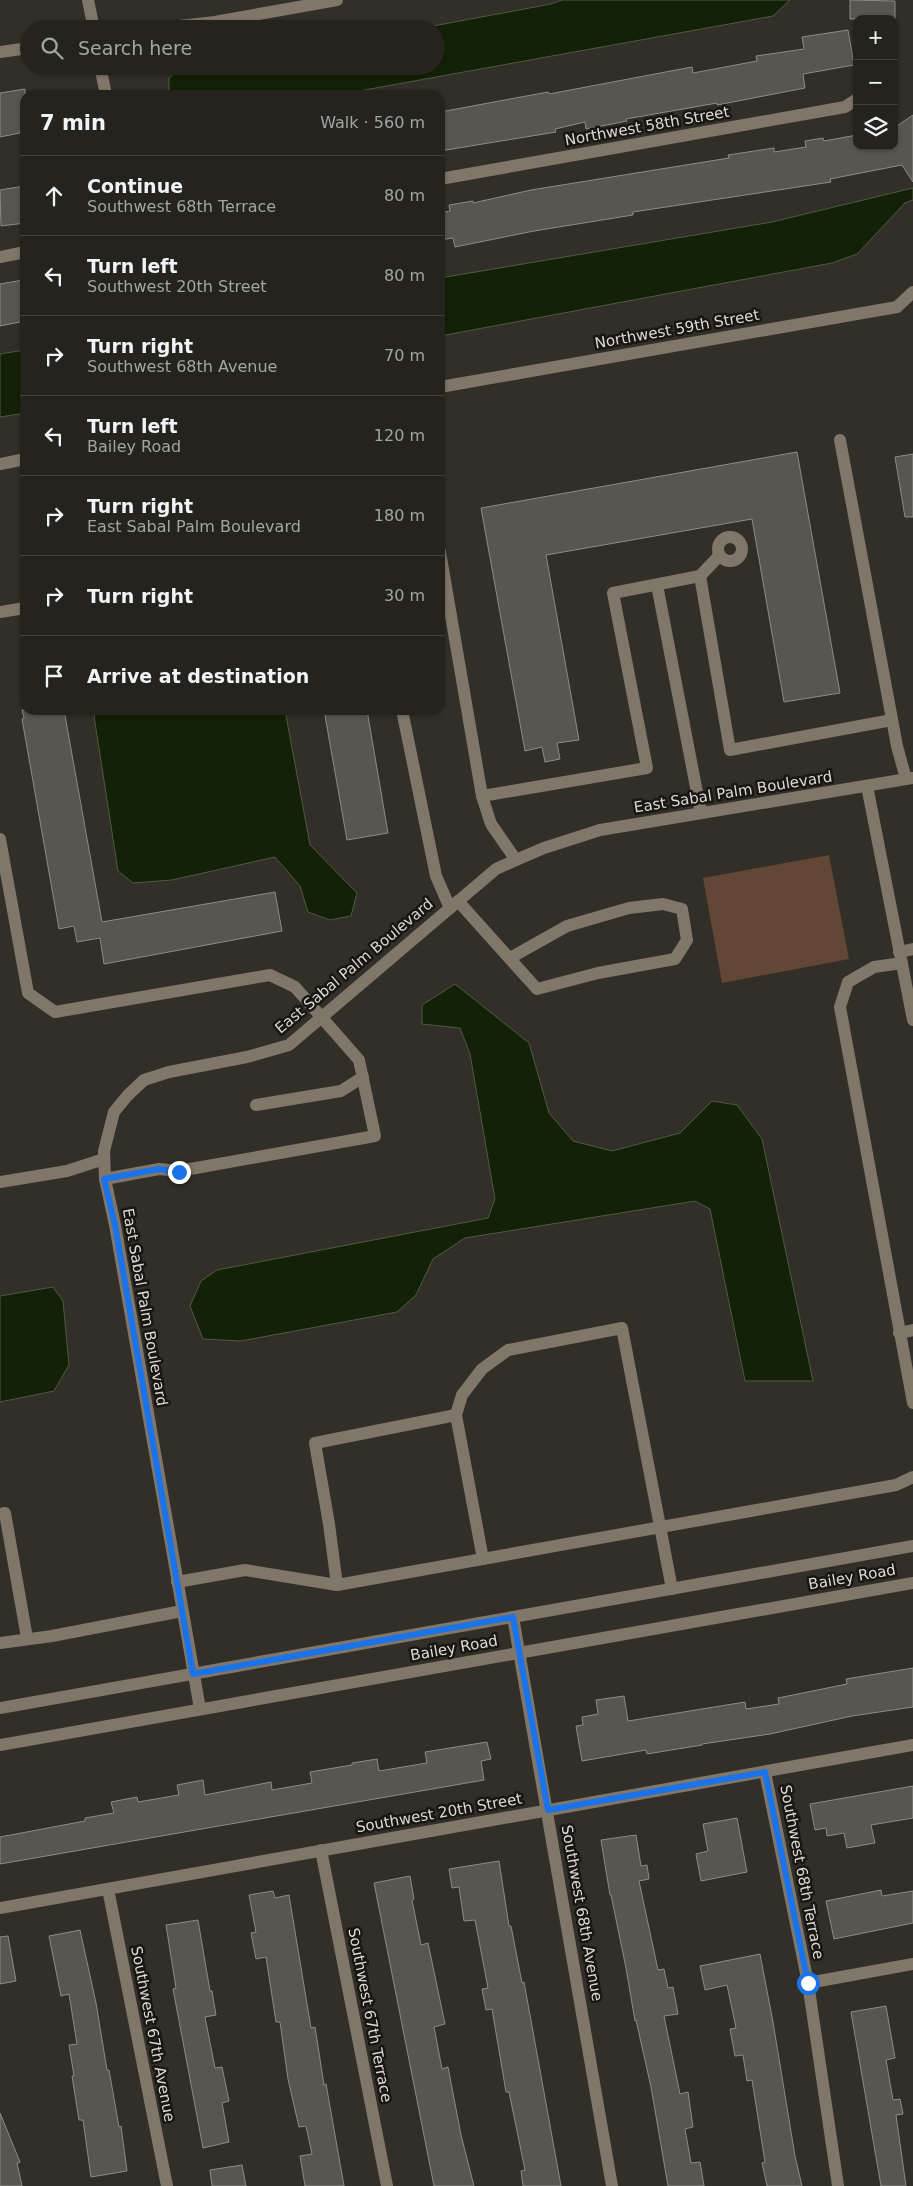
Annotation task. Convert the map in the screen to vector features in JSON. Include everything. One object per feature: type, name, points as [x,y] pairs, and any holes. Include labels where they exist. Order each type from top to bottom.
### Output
[{"type":"street","points":[[88,0],[92,20]]},
{"type":"street","points":[[227,20],[337,0]]},
{"type":"street","points":[[0,52],[20,49]]},
{"type":"street","points":[[102,75],[105,90]]},
{"type":"street","name":"Northwest 58th Street","points":[[445,178],[845,107],[853,102]]},
{"type":"street","points":[[0,257],[20,253]]},
{"type":"street","name":"Northwest 59th Street","points":[[445,386],[897,307],[913,292]]},
{"type":"street","points":[[840,440],[892,720],[910,779]]},
{"type":"street","points":[[0,464],[20,460]]},
{"type":"street","points":[[482,796],[647,768],[613,593],[700,576],[719,556]]},
{"type":"street","points":[[700,576],[730,750],[892,720]]},
{"type":"street","points":[[445,581],[482,796],[491,824],[516,860]]},
{"type":"street","points":[[657,585],[701,813]]},
{"type":"street","points":[[0,612],[20,609]]},
{"type":"street","points":[[403,715],[436,876],[454,904],[510,958],[537,989],[598,972],[675,959],[687,940],[682,909],[663,904],[629,908],[611,913],[567,926],[510,958]]},
{"type":"street","name":"East Sabal Palm Boulevard","points":[[200,1710],[115,1225],[104,1179],[104,1152],[114,1112],[144,1080],[169,1072],[246,1057],[289,1045],[496,869],[544,848],[600,830],[910,779]]},
{"type":"street","points":[[867,786],[913,1020]]},
{"type":"street","points":[[0,839],[28,993],[55,1012],[270,975],[294,987],[359,1060],[374,1136],[179,1172],[159,1169],[104,1179]]},
{"type":"street","points":[[913,949],[900,957],[874,967],[848,982],[840,1007],[913,1403]]},
{"type":"street","points":[[256,1105],[341,1091],[363,1077]]},
{"type":"street","points":[[0,1182],[67,1171],[104,1159]]},
{"type":"street","points":[[483,1559],[456,1415],[462,1395],[482,1369],[508,1350],[622,1328],[672,1589]]},
{"type":"street","points":[[899,1333],[913,1330]]},
{"type":"street","points":[[336,1585],[329,1524],[315,1443],[456,1415]]},
{"type":"street","points":[[177,1582],[245,1570],[336,1585],[896,1485],[913,1477]]},
{"type":"street","points":[[0,1514],[5,1513],[27,1638]]},
{"type":"street","name":"Bailey Road","points":[[0,1708],[913,1546]]},
{"type":"street","name":"Bailey Road","points":[[0,1745],[913,1583]]},
{"type":"street","points":[[0,1643],[52,1636],[182,1611]]},
{"type":"street","name":"Southwest 68th Avenue","points":[[513,1617],[612,2186]]},
{"type":"street","name":"Southwest 20th Street","points":[[0,1908],[913,1745]]},
{"type":"street","name":"Southwest 68th Terrace","points":[[765,1772],[808,1983],[838,2186]]},
{"type":"street","name":"Southwest 67th Terrace","points":[[321,1850],[387,2186]]},
{"type":"street","name":"Southwest 67th Avenue","points":[[108,1889],[167,2186]]},
{"type":"street","points":[[808,1983],[913,1964]]},
{"type":"shaded area","points":[[562,0],[790,0],[773,16],[365,90],[169,90],[169,78],[172,75],[445,75],[445,24],[551,4]]},
{"type":"shaded area","points":[[913,188],[913,200],[905,203],[857,254],[832,263],[445,335],[445,277],[772,222]]},
{"type":"shaded area","points":[[20,351],[20,414],[0,417],[0,354]]},
{"type":"shaded area","points":[[286,715],[310,845],[357,893],[351,916],[330,920],[308,912],[300,886],[275,857],[172,880],[133,883],[118,871],[94,716]]},
{"type":"shaded area","points":[[829,855],[849,959],[722,983],[703,878]]},
{"type":"shaded area","points":[[455,984],[529,1043],[549,1113],[573,1141],[612,1151],[680,1133],[712,1101],[737,1105],[762,1139],[813,1381],[745,1381],[710,1209],[695,1201],[465,1238],[433,1259],[416,1295],[397,1312],[241,1341],[203,1339],[190,1306],[201,1281],[217,1270],[488,1218],[495,1199],[470,1054],[460,1028],[422,1024],[422,1005]]},
{"type":"shaded area","points":[[53,1287],[63,1301],[69,1365],[54,1391],[0,1402],[0,1296]]},
{"type":"building","points":[[850,0],[895,1],[895,15],[853,15],[853,19],[850,19]]},
{"type":"building","points":[[848,30],[853,65],[803,74],[805,88],[717,105],[717,103],[626,119],[627,121],[586,129],[585,122],[555,129],[556,132],[445,150],[445,111],[692,67],[693,73],[757,61],[756,56],[804,49],[802,37]]},
{"type":"building","points":[[25,89],[20,90],[20,133],[0,137],[0,93]]},
{"type":"building","points":[[913,115],[913,182],[902,165],[830,179],[831,182],[633,212],[633,215],[534,231],[455,247],[453,238],[445,239],[445,212],[450,211],[449,205],[473,201],[473,203],[531,190],[729,158],[728,155],[774,148],[774,152],[806,147],[805,141],[823,138],[824,141],[853,136],[853,150],[898,150],[898,125]]},
{"type":"building","points":[[20,187],[20,224],[1,226],[0,190]]},
{"type":"building","points":[[20,281],[20,322],[0,326],[0,284]]},
{"type":"building","points":[[797,452],[840,693],[784,702],[752,519],[546,555],[579,740],[557,743],[560,759],[545,762],[542,747],[525,751],[481,508]]},
{"type":"building","points":[[913,454],[913,517],[905,517],[895,457]]},
{"type":"building","points":[[23,715],[65,715],[102,922],[275,892],[282,931],[104,964],[100,938],[77,942],[74,926],[59,929],[22,719],[24,718]]},
{"type":"building","points":[[325,715],[368,715],[388,833],[347,840]]},
{"type":"building","points":[[913,1668],[913,1707],[852,1716],[770,1734],[647,1754],[646,1750],[582,1761],[576,1726],[583,1725],[582,1717],[598,1714],[596,1700],[624,1696],[628,1721],[745,1702],[746,1709],[779,1704],[778,1698],[847,1684],[846,1679]]},
{"type":"building","points":[[487,1742],[491,1759],[481,1761],[484,1780],[0,1864],[0,1837],[85,1821],[85,1818],[114,1813],[111,1802],[137,1797],[138,1802],[179,1795],[177,1785],[203,1780],[205,1795],[271,1782],[272,1790],[312,1783],[310,1772],[377,1759],[379,1771],[427,1763],[425,1752]]},
{"type":"building","points":[[913,1786],[913,1818],[871,1825],[875,1843],[847,1848],[844,1833],[827,1836],[826,1828],[815,1830],[810,1804]]},
{"type":"building","points":[[737,1818],[747,1872],[701,1881],[696,1854],[708,1851],[703,1824]]},
{"type":"building","points":[[636,1835],[641,1866],[647,1865],[649,1879],[639,1881],[658,1970],[664,1969],[668,1988],[673,1987],[678,2014],[664,2016],[680,2094],[688,2092],[693,2127],[685,2129],[691,2163],[700,2162],[704,2186],[668,2186],[651,2087],[635,2021],[610,1895],[601,1840]]},
{"type":"building","points":[[499,1861],[509,1926],[511,1926],[522,1983],[524,1982],[561,2186],[523,2186],[521,2171],[525,2170],[509,2092],[506,2092],[492,2009],[486,2010],[482,1989],[488,1988],[475,1920],[464,1921],[459,1887],[452,1888],[449,1869]]},
{"type":"building","points":[[410,1876],[414,1899],[412,1900],[421,1945],[428,1943],[445,2024],[434,2027],[442,2069],[448,2067],[461,2135],[474,2186],[434,2186],[374,1883]]},
{"type":"building","points":[[881,1890],[882,1896],[913,1891],[913,1923],[834,1939],[826,1901]]},
{"type":"building","points":[[273,1891],[275,1898],[289,1895],[311,2028],[315,2027],[324,2085],[326,2084],[344,2186],[305,2186],[300,2156],[312,2154],[306,2126],[299,2127],[288,2079],[280,2022],[276,2022],[266,1957],[256,1959],[251,1933],[256,1932],[249,1895]]},
{"type":"building","points":[[198,1920],[216,2015],[205,2017],[215,2068],[222,2067],[229,2101],[222,2103],[229,2142],[203,2148],[173,1989],[176,1988],[166,1925]]},
{"type":"building","points":[[80,1930],[96,2003],[107,2070],[109,2070],[119,2127],[121,2126],[127,2171],[91,2177],[83,2120],[79,2120],[72,2076],[74,2076],[69,2045],[77,2044],[69,1994],[61,1996],[49,1936]]},
{"type":"building","points":[[8,1936],[16,1981],[0,1984],[0,1937]]},
{"type":"building","points":[[760,1954],[795,2156],[802,2186],[767,2186],[762,2163],[765,2162],[752,2080],[747,2081],[743,2055],[735,2056],[730,2029],[736,2028],[727,1985],[705,1990],[700,1966]]},
{"type":"building","points":[[886,2006],[895,2058],[886,2060],[893,2100],[900,2099],[903,2114],[896,2115],[906,2186],[881,2186],[851,2012]]},
{"type":"building","points":[[0,2113],[20,2162],[17,2163],[22,2186],[0,2186]]},
{"type":"building","points":[[242,2165],[246,2186],[212,2186],[210,2170]]},
{"type":"route","points":[[179,1172],[159,1169],[104,1179],[115,1225],[193,1674],[513,1617],[548,1810],[765,1772],[808,1983]]}]
